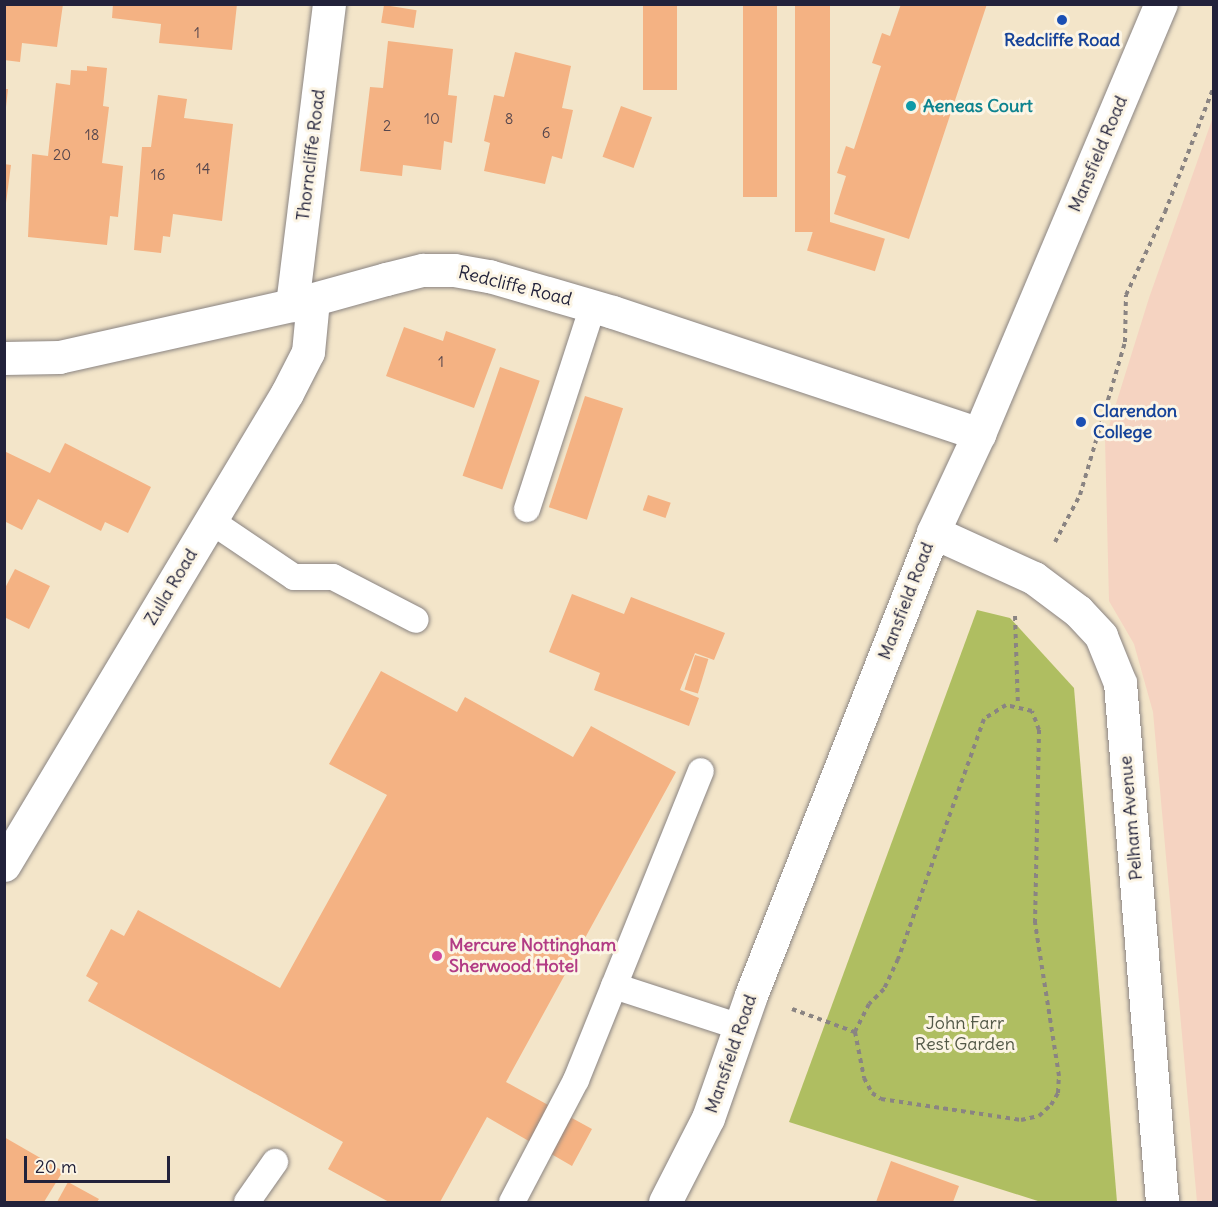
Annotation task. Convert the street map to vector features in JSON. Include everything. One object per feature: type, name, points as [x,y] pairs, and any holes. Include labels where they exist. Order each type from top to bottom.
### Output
[{"type":"main road","name":"Thorncliffe Road","points":[[303,302],[329,4]]},
{"type":"main road","name":"Mansfield Road","points":[[665,1203],[708,1118],[752,994],[933,532],[980,434],[1161,4]]},
{"type":"main road","name":"Redcliffe Road","points":[[4,358],[59,357],[303,302],[423,270],[454,270],[489,276],[593,306],[980,434]]},
{"type":"main road","name":"Zulla Road","points":[[4,865],[211,521],[308,352],[303,302]]},
{"type":"main road","name":"Pelham Avenue","points":[[933,532],[1034,578],[1078,611],[1101,636],[1120,684],[1162,1203]]},
{"type":"lane","points":[[527,509],[593,306]]},
{"type":"lane","points":[[211,521],[294,577],[333,577],[416,621]]},
{"type":"lane","points":[[512,1203],[576,1080],[642,910],[701,771]]},
{"type":"lane","points":[[614,986],[740,1027]]},
{"type":"lane","points":[[247,1203],[275,1162]]},
{"type":"path","points":[[1050,552],[1080,495],[1125,342],[1126,295],[1148,243],[1165,212],[1214,86]]},
{"type":"path","points":[[1014,609],[1018,705]]},
{"type":"path","points":[[1018,705],[1032,711],[1039,729],[1035,923],[1059,1076],[1058,1093],[1039,1116],[1021,1120],[881,1099],[872,1093],[864,1078],[855,1032],[869,1004],[884,989],[898,959],[984,719],[993,709],[1018,705]]},
{"type":"path","points":[[752,994],[855,1032]]},
{"type":"shaded area","points":[[1213,117],[1214,1202],[1197,1202],[1153,712],[1134,644],[1109,601],[1105,439],[1149,298]]},
{"type":"green space","name":"John Farr Rest Garden","points":[[977,610],[1010,618],[1074,688],[1117,1202],[1041,1202],[789,1122]]},
{"type":"building","points":[[4,4],[63,4],[57,47],[22,43],[20,62],[4,60]]},
{"type":"building","points":[[113,4],[237,4],[232,50],[159,43],[161,24],[112,18]]},
{"type":"building","points":[[643,4],[677,4],[677,90],[643,90]]},
{"type":"building","points":[[743,4],[777,4],[777,197],[743,197]]},
{"type":"building","points":[[795,4],[830,4],[830,232],[795,232]]},
{"type":"building","name":"Aeneas Court","points":[[901,4],[987,4],[909,239],[834,214],[846,176],[837,173],[846,146],[854,149],[881,66],[872,63],[882,33],[890,36]]},
{"type":"building","points":[[384,5],[417,10],[414,28],[381,23]]},
{"type":"building","points":[[388,41],[453,49],[448,95],[457,96],[452,143],[444,141],[441,170],[403,165],[402,176],[360,171],[370,87],[383,88]]},
{"type":"building","points":[[515,52],[571,66],[562,108],[573,110],[562,159],[552,156],[545,184],[484,171],[490,143],[484,141],[494,95],[504,97]]},
{"type":"building","points":[[87,66],[107,68],[103,106],[109,107],[102,163],[123,166],[118,217],[110,216],[107,245],[28,237],[32,154],[48,156],[56,83],[70,85],[71,70],[87,71]]},
{"type":"building","points":[[4,89],[8,89],[6,107],[4,107]]},
{"type":"building","points":[[158,95],[187,99],[184,118],[233,124],[222,221],[173,214],[170,237],[163,236],[161,253],[134,250],[142,147],[151,147]]},
{"type":"building","points":[[621,106],[652,117],[634,168],[603,157]]},
{"type":"building","points":[[4,164],[11,165],[6,203],[4,203]]},
{"type":"building","points":[[817,218],[885,239],[875,271],[807,251]]},
{"type":"building","points":[[404,327],[443,341],[446,331],[496,349],[474,408],[386,376]]},
{"type":"building","points":[[500,367],[540,381],[502,489],[463,476]]},
{"type":"building","points":[[585,396],[623,408],[587,520],[549,507]]},
{"type":"building","points":[[65,443],[151,487],[128,533],[105,522],[101,531],[38,499],[22,530],[4,521],[4,451],[50,473]]},
{"type":"building","points":[[648,495],[671,503],[665,518],[643,510]]},
{"type":"building","points":[[15,569],[50,586],[29,629],[4,617],[4,590]]},
{"type":"building","points":[[572,594],[624,614],[631,597],[725,633],[714,660],[695,653],[680,690],[699,698],[689,726],[594,690],[600,673],[549,652]]},
{"type":"building","points":[[695,655],[708,659],[698,694],[684,689]]},
{"type":"building","name":"Mercure Nottingham Sherwood Hotel","points":[[381,671],[457,712],[465,697],[573,757],[591,726],[676,772],[506,1082],[592,1129],[572,1166],[487,1117],[440,1202],[389,1202],[328,1169],[343,1142],[88,1001],[98,983],[86,976],[111,929],[124,936],[138,910],[280,988],[387,795],[329,764]]},
{"type":"building","points":[[4,1137],[63,1171],[44,1202],[4,1202]]},
{"type":"building","points":[[891,1161],[959,1186],[953,1202],[876,1202]]},
{"type":"building","points":[[68,1182],[99,1199],[97,1202],[57,1202]]},
{"type":"place","name":"Redcliffe Road","points":[[1062,20]]},
{"type":"place","name":"Aeneas Court","points":[[911,106]]},
{"type":"place","name":"Clarendon College","points":[[1081,422]]},
{"type":"place","name":"Mercure Nottingham Sherwood Hotel","points":[[437,956]]}]
